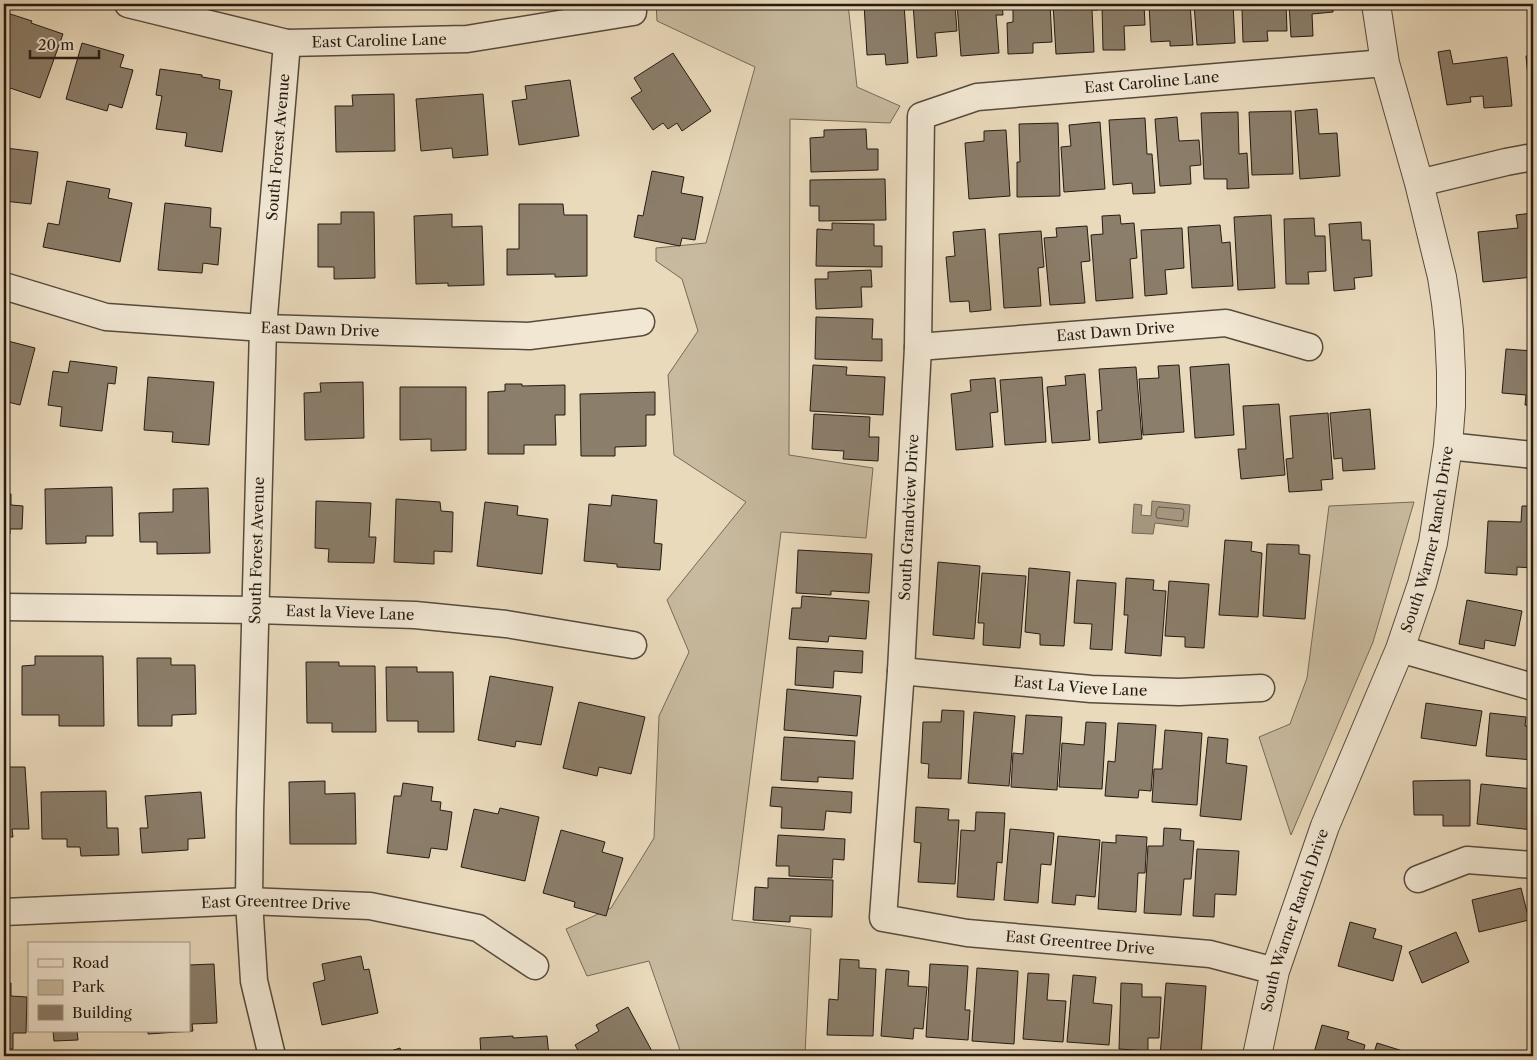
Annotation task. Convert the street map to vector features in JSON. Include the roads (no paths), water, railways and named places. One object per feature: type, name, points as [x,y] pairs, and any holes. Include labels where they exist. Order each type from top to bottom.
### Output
[{"type":"street","name":"East Caroline Lane","points":[[128,4],[287,43],[468,39],[632,8]]},
{"type":"street","name":"South Warner Ranch Drive","points":[[1257,1056],[1275,971],[1325,826],[1400,649],[1422,584],[1433,543],[1448,446],[1451,406],[1450,331],[1442,277],[1419,183],[1385,64],[1376,4]]},
{"type":"street","name":"South Forest Avenue","points":[[272,1056],[254,981],[249,901],[250,812],[263,328],[287,43]]},
{"type":"street","name":"East Caroline Lane","points":[[921,116],[977,97],[1385,64]]},
{"type":"street","name":"South Grandview Drive","points":[[883,918],[901,671],[918,347],[921,116]]},
{"type":"street","points":[[1419,183],[1533,157]]},
{"type":"street","name":"East Dawn Drive","points":[[4,286],[106,317],[263,328],[529,336],[641,322]]},
{"type":"street","name":"East Dawn Drive","points":[[918,347],[1226,323],[1308,347]]},
{"type":"street","points":[[1448,446],[1533,454]]},
{"type":"street","name":"East la Vieve Lane","points":[[4,607],[256,610],[415,615],[506,624],[633,645]]},
{"type":"street","points":[[1400,649],[1533,687]]},
{"type":"street","name":"East La Vieve Lane","points":[[901,671],[1091,689],[1179,692],[1261,688]]},
{"type":"street","points":[[1418,879],[1467,860],[1533,865]]},
{"type":"street","name":"East Greentree Drive","points":[[4,912],[249,901],[370,906],[478,928],[535,966]]},
{"type":"street","name":"East Greentree Drive","points":[[883,918],[966,933],[1210,954],[1275,971]]},
{"type":"water","points":[[1152,501],[1190,505],[1188,527],[1155,523],[1153,534],[1132,533],[1134,504],[1142,505],[1141,515],[1151,516]]}]
